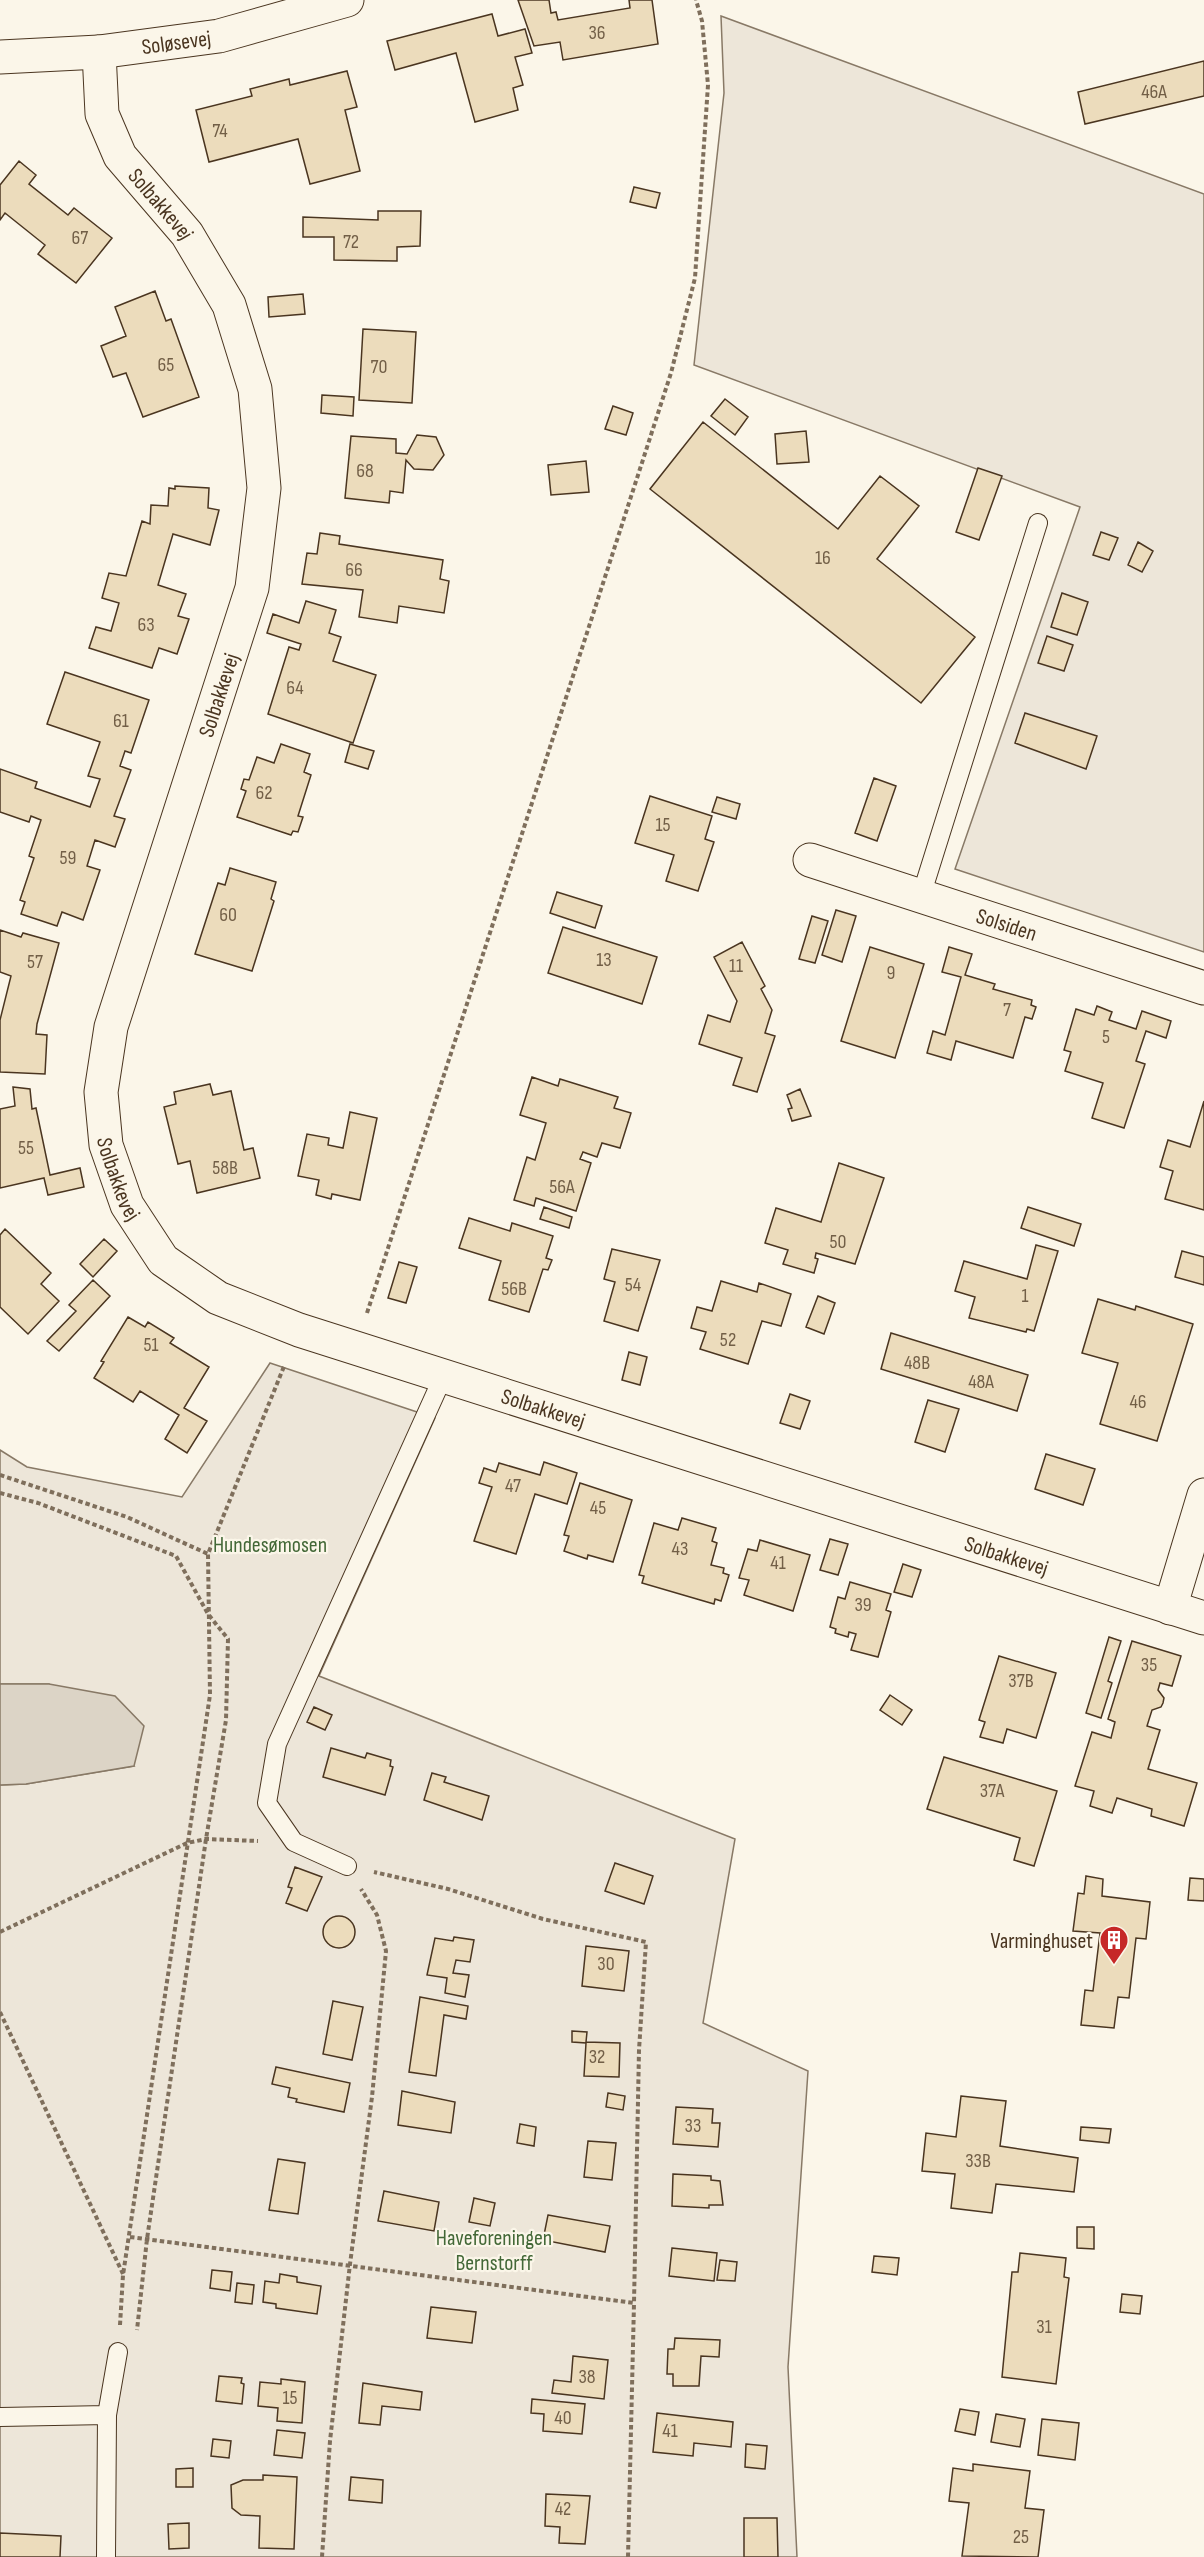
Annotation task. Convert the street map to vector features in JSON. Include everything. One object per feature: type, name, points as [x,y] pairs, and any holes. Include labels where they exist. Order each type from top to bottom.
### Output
[{"type":"street","name":"Soløsevej","points":[[0,57],[99,52],[219,36],[347,0]]},
{"type":"street","name":"Solbakkevej","points":[[99,52],[102,114],[120,156],[187,234],[229,305],[255,389],[264,488],[252,588],[111,1027],[101,1092],[106,1145],[128,1205],[164,1260],[218,1298],[299,1330],[1204,1618]]},
{"type":"street","name":"Solsiden","points":[[810,860],[1204,988]]},
{"type":"street","points":[[1170,1608],[1204,1495]]},
{"type":"lane","points":[[921,896],[1038,523]]},
{"type":"lane","points":[[347,1866],[294,1842],[267,1803],[278,1744],[443,1377]]},
{"type":"lane","points":[[106,2557],[107,2415],[118,2352]]},
{"type":"lane","points":[[0,2417],[107,2415]]},
{"type":"path","points":[[355,1348],[671,373],[695,278],[708,85],[702,21],[696,0]]},
{"type":"path","points":[[118,2352],[123,2275],[210,1695],[208,1554],[299,1330]]},
{"type":"path","points":[[0,1475],[127,1517],[208,1554]]},
{"type":"path","points":[[0,1493],[38,1503],[176,1556],[208,1614],[228,1639],[226,1720],[206,1839],[147,2239],[137,2331]]},
{"type":"path","points":[[0,1932],[187,1843],[206,1839],[294,1842]]},
{"type":"path","points":[[322,2557],[330,2441],[372,2097],[386,1951],[377,1915],[347,1866]]},
{"type":"path","points":[[347,1866],[448,1889],[543,1919],[645,1942],[639,2050],[628,2557]]},
{"type":"path","points":[[0,2012],[123,2275]]},
{"type":"path","points":[[130,2237],[634,2303]]},
{"type":"green space","points":[[721,16],[1204,194],[1204,952],[955,869],[1080,507],[694,365],[724,93]]},
{"type":"green space","name":"Haveforeningen Bernstorff","points":[[270,1363],[435,1418],[319,1676],[735,1839],[703,2023],[808,2071],[788,2367],[797,2557],[0,2557],[0,1785],[26,1784],[134,1766],[49,1684],[0,1684],[0,1450],[27,1467],[182,1497]]},
{"type":"shaded area","points":[[0,1684],[49,1684],[115,1696],[144,1726],[134,1766],[26,1784],[0,1785]]},
{"type":"building","points":[[518,0],[549,0],[551,13],[556,12],[558,20],[630,8],[629,0],[652,0],[658,44],[563,60],[560,42],[534,46]]},
{"type":"building","points":[[492,14],[498,36],[525,29],[532,53],[515,57],[523,85],[513,88],[518,110],[475,122],[456,53],[395,70],[387,41]]},
{"type":"building","points":[[1204,61],[1204,96],[1085,124],[1078,92]]},
{"type":"building","points":[[347,71],[357,107],[345,110],[360,171],[310,184],[298,139],[209,162],[196,110],[252,96],[250,89],[289,79],[290,85]]},
{"type":"building","points":[[19,161],[36,175],[29,184],[68,215],[74,208],[112,238],[76,283],[38,254],[45,245],[5,213],[0,220],[0,185]]},
{"type":"building","points":[[634,187],[660,193],[656,208],[630,202]]},
{"type":"building","points":[[378,211],[421,211],[420,246],[397,247],[397,261],[334,260],[334,237],[303,237],[303,217],[378,220]]},
{"type":"building","points":[[155,291],[166,321],[171,319],[199,397],[143,417],[126,373],[113,377],[101,346],[126,336],[115,307]]},
{"type":"building","points":[[303,294],[305,314],[269,317],[268,297]]},
{"type":"building","points":[[363,329],[416,332],[412,403],[359,400]]},
{"type":"building","points":[[322,395],[354,397],[353,416],[321,413]]},
{"type":"building","points":[[725,399],[748,417],[735,435],[711,416]]},
{"type":"building","points":[[613,406],[633,413],[626,435],[605,429]]},
{"type":"building","points":[[703,422],[838,529],[880,476],[919,506],[877,559],[975,637],[921,703],[650,489]]},
{"type":"building","points":[[806,431],[809,462],[777,464],[775,434]]},
{"type":"building","points":[[417,435],[436,437],[444,455],[433,470],[414,469],[406,460],[403,493],[390,491],[389,503],[345,498],[351,436],[396,439],[396,453],[407,454]]},
{"type":"building","points":[[586,461],[589,492],[551,495],[548,465]]},
{"type":"building","points":[[978,468],[1002,476],[979,540],[956,532]]},
{"type":"building","points":[[175,486],[209,488],[208,508],[219,510],[210,545],[173,534],[158,585],[186,594],[178,616],[189,619],[177,654],[159,648],[152,668],[89,648],[96,627],[111,631],[119,603],[102,598],[109,573],[126,576],[142,521],[150,524],[151,505],[168,506],[169,488],[175,489]]},
{"type":"building","points":[[1101,532],[1118,538],[1109,560],[1093,555]]},
{"type":"building","points":[[320,533],[340,536],[339,544],[443,560],[440,579],[449,581],[444,613],[399,606],[397,623],[359,617],[363,590],[302,584],[307,553],[317,554]]},
{"type":"building","points":[[1138,542],[1153,551],[1142,572],[1128,565]]},
{"type":"building","points":[[1062,593],[1088,602],[1077,635],[1051,627]]},
{"type":"building","points":[[306,601],[336,610],[329,633],[341,637],[333,661],[376,675],[353,743],[268,714],[289,647],[299,650],[301,644],[267,633],[273,614],[299,623]]},
{"type":"building","points":[[1047,636],[1073,645],[1064,671],[1038,663]]},
{"type":"building","points":[[65,672],[149,700],[131,753],[125,751],[120,766],[131,770],[114,816],[125,819],[115,847],[95,840],[87,866],[100,870],[83,920],[62,912],[57,926],[21,914],[25,902],[20,900],[34,858],[29,856],[41,820],[31,816],[29,822],[0,812],[0,769],[37,782],[35,788],[90,807],[100,779],[88,776],[100,742],[47,724]]},
{"type":"building","points":[[1025,713],[1097,736],[1086,769],[1015,743]]},
{"type":"building","points":[[281,744],[310,754],[304,772],[311,775],[298,816],[303,817],[298,832],[293,831],[291,835],[237,817],[246,791],[241,789],[244,779],[249,780],[257,757],[274,763]]},
{"type":"building","points":[[350,744],[374,751],[368,769],[345,762]]},
{"type":"building","points":[[874,778],[896,786],[877,841],[855,833]]},
{"type":"building","points":[[650,796],[712,816],[705,839],[714,842],[698,891],[666,881],[674,855],[635,843]]},
{"type":"building","points":[[717,797],[740,804],[736,819],[712,812]]},
{"type":"building","points":[[230,868],[276,882],[271,899],[274,901],[252,971],[195,954],[218,883],[225,885]]},
{"type":"building","points":[[557,892],[602,906],[595,928],[550,913]]},
{"type":"building","points":[[836,910],[856,916],[842,962],[822,955]]},
{"type":"building","points":[[812,916],[828,921],[815,963],[799,959]]},
{"type":"building","points":[[563,927],[657,957],[642,1004],[548,973]]},
{"type":"building","points":[[0,930],[21,937],[23,933],[59,943],[37,1024],[36,1034],[47,1035],[45,1074],[0,1072],[0,1020],[11,976],[0,972]]},
{"type":"building","points":[[742,942],[765,986],[761,989],[772,1010],[765,1033],[775,1036],[757,1092],[733,1085],[742,1058],[699,1044],[708,1015],[730,1022],[737,1001],[714,957]]},
{"type":"building","points":[[870,947],[924,964],[895,1058],[841,1041]]},
{"type":"building","points":[[949,947],[972,954],[965,975],[995,984],[993,989],[1032,1000],[1031,1005],[1036,1007],[1032,1019],[1025,1017],[1013,1058],[956,1041],[951,1060],[927,1053],[933,1031],[945,1035],[961,977],[942,972]]},
{"type":"building","points":[[1097,1006],[1112,1012],[1109,1020],[1136,1029],[1142,1011],[1171,1021],[1166,1038],[1146,1031],[1136,1061],[1145,1064],[1124,1128],[1092,1118],[1103,1083],[1065,1071],[1071,1052],[1064,1050],[1076,1009],[1094,1015]]},
{"type":"building","points":[[532,1077],[558,1086],[560,1079],[618,1097],[614,1108],[631,1113],[620,1148],[602,1143],[597,1157],[583,1152],[580,1159],[591,1163],[576,1211],[536,1198],[534,1206],[514,1200],[527,1157],[535,1160],[546,1123],[520,1115]]},
{"type":"building","points":[[210,1084],[213,1095],[231,1091],[244,1150],[253,1148],[260,1178],[197,1193],[190,1161],[178,1164],[164,1107],[176,1104],[174,1092]]},
{"type":"building","points":[[13,1087],[30,1089],[32,1109],[36,1108],[50,1175],[80,1168],[84,1187],[48,1195],[44,1178],[0,1188],[0,1109],[15,1106]]},
{"type":"building","points":[[800,1089],[811,1116],[792,1121],[788,1109],[792,1108],[787,1095]]},
{"type":"building","points":[[1204,1101],[1204,1210],[1165,1199],[1173,1171],[1160,1167],[1168,1140],[1190,1147]]},
{"type":"building","points":[[350,1112],[377,1118],[360,1200],[332,1194],[331,1199],[316,1195],[319,1180],[298,1176],[307,1134],[329,1138],[328,1145],[343,1148]]},
{"type":"building","points":[[839,1163],[884,1178],[855,1264],[816,1253],[815,1258],[818,1259],[814,1273],[783,1264],[788,1250],[765,1243],[776,1208],[821,1222]]},
{"type":"building","points":[[544,1207],[572,1217],[569,1228],[540,1219]]},
{"type":"building","points":[[1028,1207],[1081,1224],[1074,1246],[1021,1228]]},
{"type":"building","points":[[469,1218],[510,1231],[512,1223],[553,1236],[546,1258],[552,1260],[548,1270],[543,1269],[529,1312],[489,1300],[501,1261],[459,1248]]},
{"type":"building","points":[[5,1229],[51,1273],[41,1284],[59,1301],[28,1334],[0,1307],[0,1235]]},
{"type":"building","points":[[104,1239],[117,1251],[93,1277],[80,1264]]},
{"type":"building","points":[[1036,1245],[1058,1251],[1034,1331],[1027,1329],[1026,1332],[969,1318],[975,1297],[955,1291],[964,1261],[1027,1279]]},
{"type":"building","points":[[612,1249],[660,1260],[638,1331],[604,1321],[615,1282],[604,1279]]},
{"type":"building","points":[[1182,1251],[1204,1257],[1204,1285],[1175,1277]]},
{"type":"building","points":[[399,1262],[417,1267],[406,1303],[388,1298]]},
{"type":"building","points":[[93,1280],[110,1296],[59,1351],[47,1341],[76,1311],[69,1305]]},
{"type":"building","points":[[721,1281],[757,1292],[759,1283],[791,1294],[781,1326],[762,1321],[748,1364],[700,1349],[706,1332],[691,1328],[697,1307],[712,1311]]},
{"type":"building","points":[[818,1296],[835,1303],[824,1334],[806,1327]]},
{"type":"building","points":[[1098,1299],[1135,1310],[1136,1306],[1193,1324],[1157,1441],[1100,1424],[1118,1363],[1082,1353]]},
{"type":"building","points":[[128,1317],[145,1327],[148,1322],[174,1338],[170,1343],[209,1367],[184,1408],[207,1421],[187,1453],[165,1439],[179,1415],[140,1391],[133,1402],[94,1378],[104,1362],[101,1361]]},
{"type":"building","points":[[891,1333],[1028,1375],[1017,1411],[881,1369]]},
{"type":"building","points":[[629,1352],[647,1357],[640,1385],[622,1380]]},
{"type":"building","points":[[790,1394],[810,1401],[800,1429],[780,1423]]},
{"type":"building","points":[[928,1400],[959,1409],[945,1452],[915,1442]]},
{"type":"building","points":[[1046,1454],[1095,1469],[1083,1505],[1035,1489]]},
{"type":"building","points":[[544,1462],[577,1473],[567,1504],[535,1494],[516,1554],[474,1541],[492,1487],[479,1483],[484,1468],[496,1472],[499,1463],[540,1475]]},
{"type":"building","points":[[580,1483],[632,1500],[613,1562],[588,1555],[587,1559],[564,1551],[569,1536],[564,1535]]},
{"type":"building","points":[[682,1518],[716,1528],[712,1541],[717,1543],[711,1565],[724,1568],[723,1573],[729,1575],[721,1601],[715,1599],[714,1604],[642,1583],[644,1576],[639,1575],[654,1523],[678,1530]]},
{"type":"building","points":[[830,1539],[848,1544],[838,1575],[820,1570]]},
{"type":"building","points":[[760,1540],[810,1555],[793,1611],[744,1595],[749,1580],[739,1578],[748,1549],[757,1551]]},
{"type":"building","points":[[903,1564],[921,1570],[912,1597],[894,1592]]},
{"type":"building","points":[[850,1582],[891,1594],[886,1610],[891,1612],[878,1657],[851,1650],[856,1634],[849,1632],[848,1637],[835,1633],[836,1629],[830,1627],[838,1597],[845,1599]]},
{"type":"building","points":[[1109,1637],[1121,1641],[1108,1681],[1112,1683],[1101,1718],[1086,1713]]},
{"type":"building","points":[[1132,1641],[1181,1656],[1172,1686],[1160,1683],[1158,1690],[1164,1698],[1163,1703],[1161,1707],[1152,1710],[1147,1726],[1160,1730],[1148,1769],[1197,1783],[1184,1826],[1151,1816],[1152,1809],[1117,1798],[1112,1813],[1090,1806],[1094,1791],[1075,1786],[1092,1732],[1111,1738],[1115,1722],[1108,1719]]},
{"type":"building","points":[[999,1656],[1056,1673],[1036,1738],[1007,1729],[1003,1743],[980,1737],[985,1722],[979,1720]]},
{"type":"building","points":[[890,1695],[912,1710],[902,1725],[880,1710]]},
{"type":"building","points":[[314,1707],[332,1715],[325,1730],[307,1722]]},
{"type":"building","points":[[331,1748],[365,1758],[367,1753],[391,1760],[390,1766],[393,1767],[385,1795],[323,1777]]},
{"type":"building","points":[[944,1757],[1057,1791],[1034,1866],[1014,1860],[1020,1838],[927,1809]]},
{"type":"building","points":[[432,1773],[446,1777],[444,1782],[489,1796],[482,1820],[424,1800]]},
{"type":"building","points":[[615,1863],[653,1876],[644,1904],[605,1891]]},
{"type":"building","points":[[295,1867],[322,1877],[307,1911],[286,1903],[292,1888],[288,1887]]},
{"type":"building","name":"Varminghuset","points":[[1086,1876],[1103,1879],[1102,1896],[1150,1902],[1146,1939],[1136,1938],[1129,1998],[1118,1997],[1114,2028],[1081,2025],[1085,1990],[1093,1991],[1100,1933],[1073,1931],[1078,1893],[1084,1894]]},
{"type":"building","points":[[1190,1878],[1204,1879],[1204,1901],[1188,1900]]},
{"type":"building","points":[[339,1916],[350,1921],[355,1932],[350,1943],[339,1948],[328,1943],[323,1932],[328,1921]]},
{"type":"building","points":[[454,1937],[474,1940],[470,1962],[456,1960],[453,1973],[469,1975],[465,1997],[445,1993],[447,1978],[427,1975],[435,1938],[453,1941]]},
{"type":"building","points":[[586,1946],[629,1951],[624,1991],[582,1986]]},
{"type":"building","points":[[420,1997],[468,2006],[466,2019],[444,2015],[436,2076],[409,2072]]},
{"type":"building","points":[[333,2001],[363,2007],[352,2060],[323,2054]]},
{"type":"building","points":[[572,2031],[587,2032],[586,2042],[620,2043],[619,2077],[584,2076],[586,2043],[572,2042]]},
{"type":"building","points":[[276,2067],[350,2083],[344,2112],[296,2102],[297,2099],[288,2097],[290,2088],[272,2084]]},
{"type":"building","points":[[402,2091],[455,2102],[451,2133],[398,2125]]},
{"type":"building","points":[[608,2093],[625,2096],[623,2110],[606,2107]]},
{"type":"building","points":[[961,2096],[1006,2101],[1000,2146],[1078,2158],[1074,2192],[996,2184],[992,2213],[951,2208],[955,2174],[922,2171],[926,2133],[956,2137]]},
{"type":"building","points":[[676,2107],[713,2109],[712,2123],[720,2123],[718,2147],[673,2144]]},
{"type":"building","points":[[520,2124],[536,2127],[534,2146],[517,2143]]},
{"type":"building","points":[[1081,2127],[1111,2129],[1109,2143],[1080,2140]]},
{"type":"building","points":[[588,2141],[616,2143],[612,2180],[584,2177]]},
{"type":"building","points":[[278,2159],[305,2163],[298,2214],[269,2210]]},
{"type":"building","points":[[673,2174],[711,2176],[711,2180],[720,2181],[723,2205],[709,2205],[709,2208],[672,2206]]},
{"type":"building","points":[[384,2191],[439,2202],[434,2231],[378,2221]]},
{"type":"building","points":[[474,2198],[495,2203],[490,2226],[469,2222]]},
{"type":"building","points":[[548,2215],[610,2226],[605,2252],[543,2240]]},
{"type":"building","points":[[1077,2227],[1094,2227],[1094,2249],[1077,2248]]},
{"type":"building","points":[[672,2248],[717,2253],[714,2281],[669,2276]]},
{"type":"building","points":[[1020,2253],[1066,2258],[1064,2277],[1069,2278],[1056,2384],[1002,2377],[1012,2272],[1018,2272]]},
{"type":"building","points":[[874,2256],[899,2258],[897,2275],[872,2272]]},
{"type":"building","points":[[720,2260],[737,2262],[735,2281],[717,2280]]},
{"type":"building","points":[[212,2270],[232,2272],[230,2291],[210,2288]]},
{"type":"building","points":[[280,2274],[297,2277],[297,2282],[321,2286],[317,2314],[276,2308],[276,2304],[263,2302],[265,2281],[279,2283]]},
{"type":"building","points":[[237,2283],[254,2285],[252,2304],[235,2302]]},
{"type":"building","points":[[1122,2294],[1142,2296],[1140,2314],[1120,2312]]},
{"type":"building","points":[[431,2307],[476,2312],[472,2343],[427,2338]]},
{"type":"building","points":[[675,2338],[720,2340],[719,2357],[701,2356],[699,2386],[673,2386],[673,2374],[667,2374],[668,2349],[674,2349]]},
{"type":"building","points":[[573,2356],[608,2360],[604,2399],[552,2393],[554,2380],[571,2382]]},
{"type":"building","points":[[219,2376],[242,2378],[241,2383],[244,2384],[242,2404],[216,2401]]},
{"type":"building","points":[[281,2379],[305,2382],[302,2423],[277,2421],[278,2408],[258,2406],[260,2382],[281,2384]]},
{"type":"building","points":[[363,2383],[422,2392],[420,2410],[382,2406],[380,2425],[359,2423]]},
{"type":"building","points":[[532,2399],[585,2404],[582,2434],[543,2431],[544,2414],[531,2413]]},
{"type":"building","points":[[960,2409],[979,2412],[975,2435],[955,2431]]},
{"type":"building","points":[[657,2413],[733,2422],[731,2447],[694,2443],[693,2456],[653,2452]]},
{"type":"building","points":[[996,2414],[1025,2419],[1020,2447],[991,2442]]},
{"type":"building","points":[[1042,2419],[1079,2423],[1075,2460],[1038,2455]]},
{"type":"building","points":[[277,2430],[305,2433],[302,2458],[274,2455]]},
{"type":"building","points":[[213,2439],[231,2441],[229,2458],[211,2456]]},
{"type":"building","points":[[746,2444],[767,2446],[765,2469],[745,2467]]},
{"type":"building","points":[[973,2464],[1030,2471],[1025,2508],[1044,2510],[1038,2557],[962,2556],[969,2503],[949,2501],[953,2468],[973,2471]]},
{"type":"building","points":[[193,2468],[193,2487],[176,2487],[176,2469]]},
{"type":"building","points":[[263,2475],[297,2477],[294,2549],[259,2548],[260,2516],[241,2515],[232,2508],[231,2485],[243,2480],[263,2480]]},
{"type":"building","points":[[351,2477],[383,2480],[382,2503],[349,2500]]},
{"type":"building","points":[[546,2494],[590,2496],[585,2544],[559,2543],[560,2527],[545,2526]]},
{"type":"building","points":[[744,2518],[777,2518],[778,2557],[744,2557]]},
{"type":"building","points":[[189,2523],[189,2548],[169,2549],[168,2524]]},
{"type":"building","points":[[0,2533],[61,2536],[60,2557],[0,2557]]},
{"type":"place","name":"Varminghuset","points":[[1114,1966]]},
{"type":"park label","name":"Hundesømosen","points":[[270,1544]]}]
